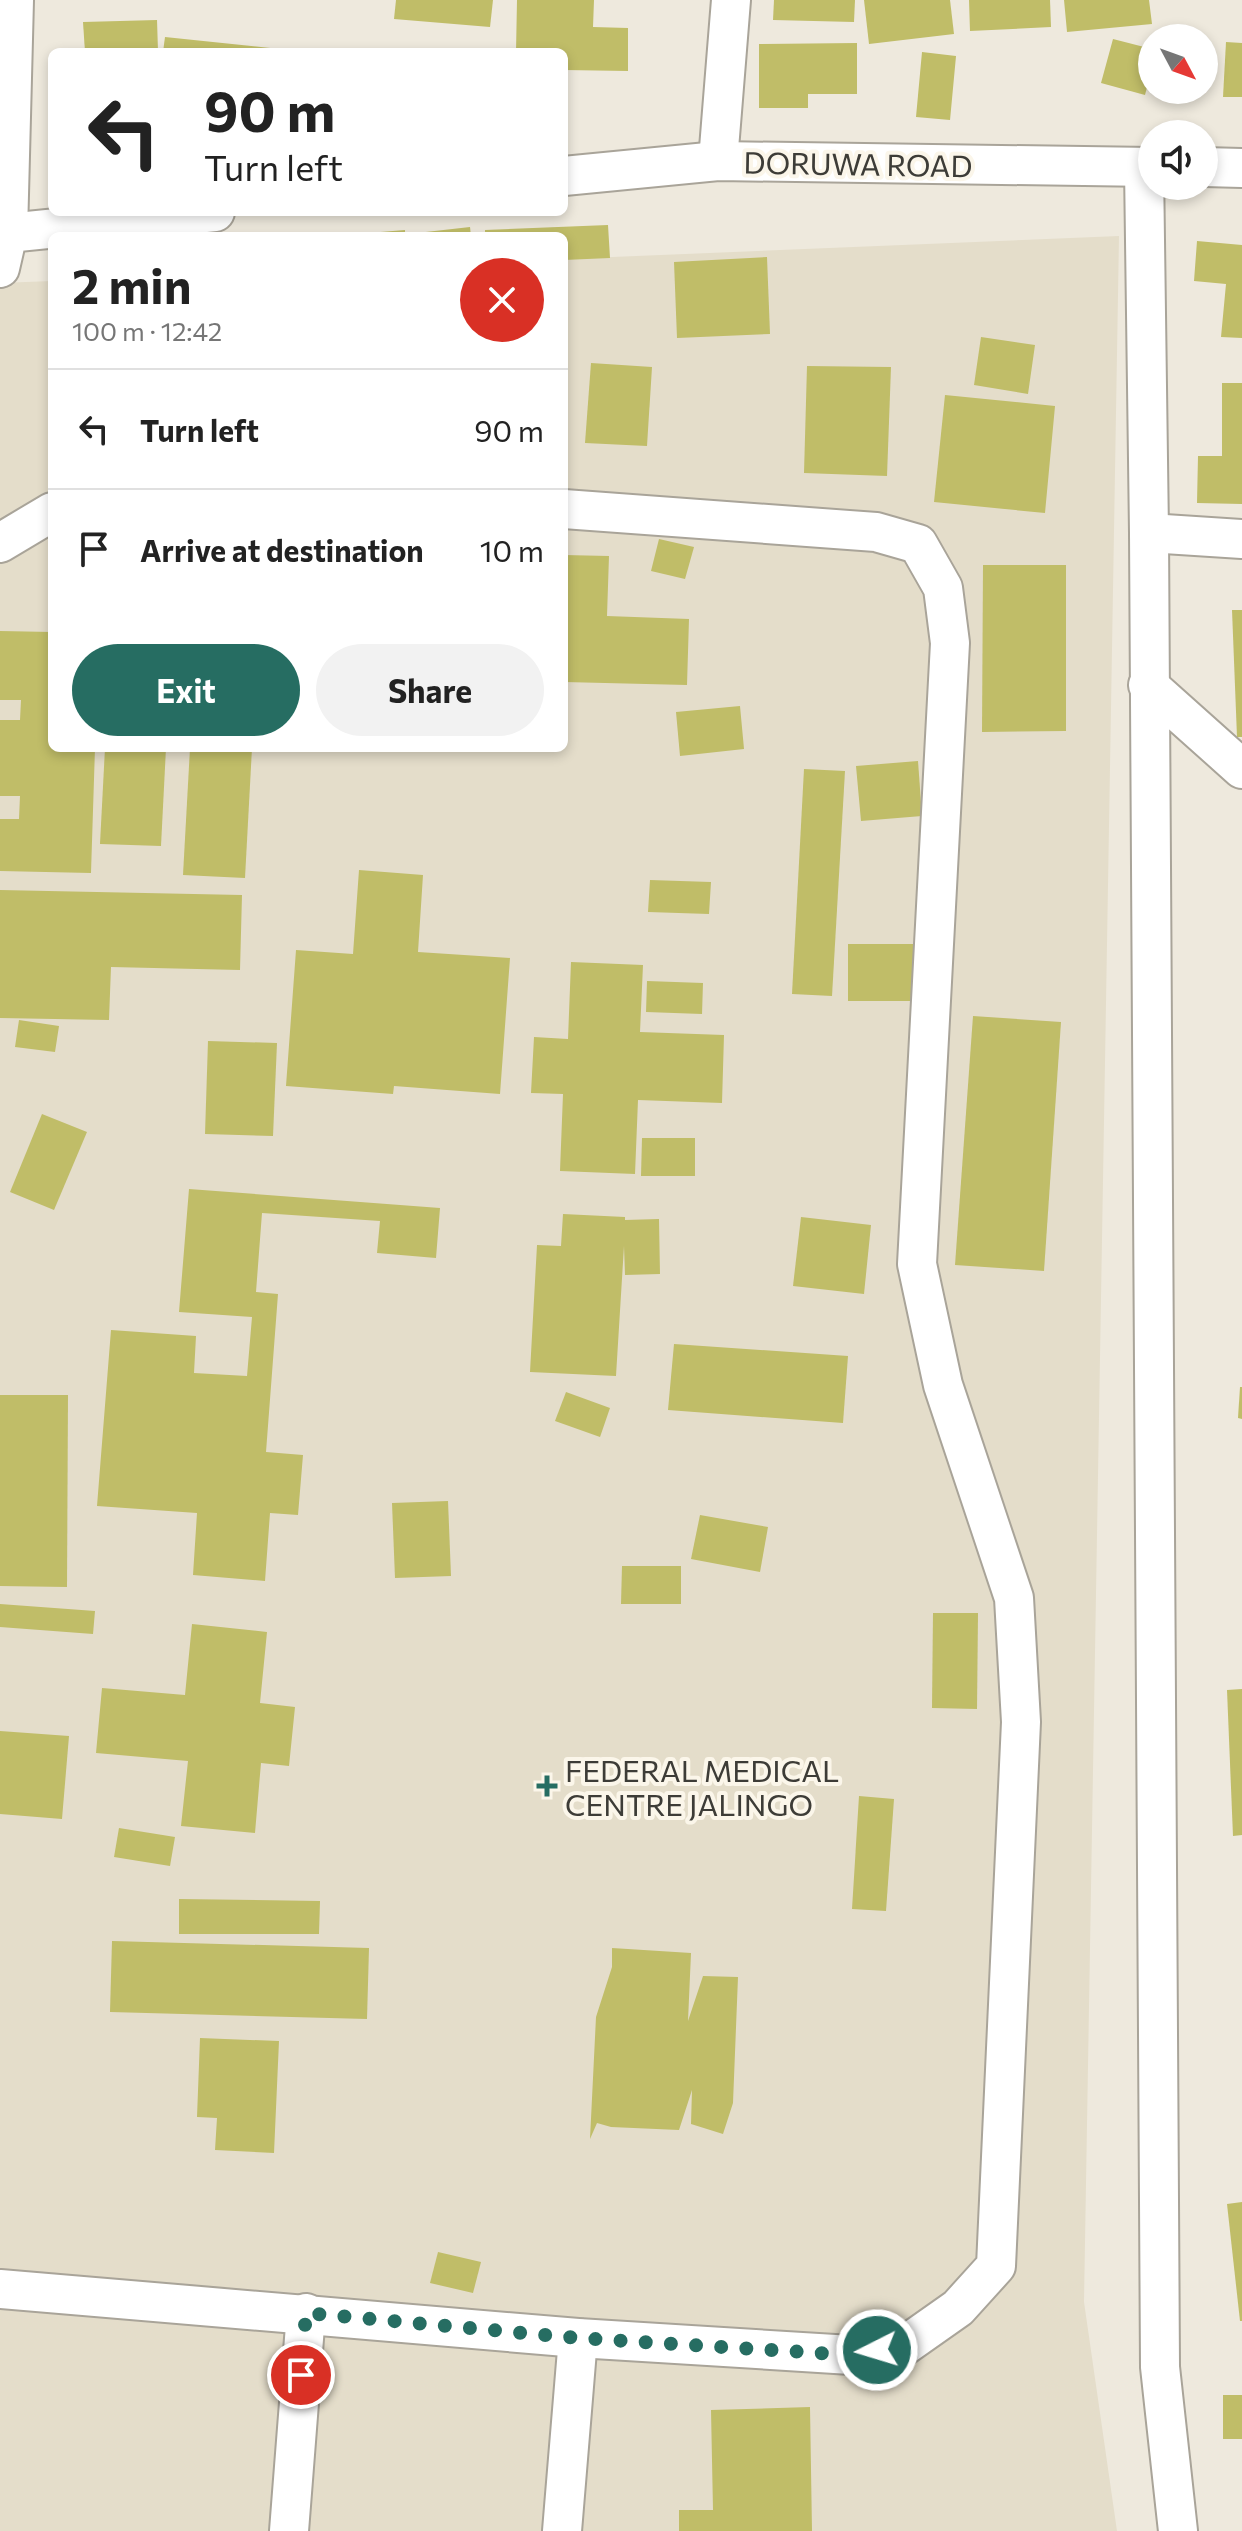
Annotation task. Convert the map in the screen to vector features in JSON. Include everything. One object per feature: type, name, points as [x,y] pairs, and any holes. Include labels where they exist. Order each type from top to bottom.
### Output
[{"type":"street","points":[[718,161],[731,0]]},
{"type":"street","points":[[10,9],[3,246],[48,235]]},
{"type":"street","name":"DORUWA ROAD","points":[[568,176],[718,161],[1138,167]]},
{"type":"street","points":[[1218,167],[1242,168]]},
{"type":"street","points":[[1148,200],[1148,685],[1160,2367],[1178,2531]]},
{"type":"street","points":[[62,232],[184,216]]},
{"type":"street","points":[[0,2289],[578,2338],[851,2355],[904,2346],[958,2308],[996,2266],[1021,1722],[1014,1598],[943,1385],[917,1264],[950,643],[943,588],[918,544],[876,532],[568,509]]},
{"type":"street","points":[[0,543],[48,514]]},
{"type":"street","points":[[1149,533],[1242,539]]},
{"type":"street","points":[[1148,685],[1242,769]]},
{"type":"street","points":[[289,2531],[306,2313]]},
{"type":"street","points":[[562,2531],[578,2338]]},
{"type":"shaded area","name":"FEDERAL MEDICAL CENTRE JALINGO","points":[[1119,236],[1084,2302],[1117,2531],[0,2531],[0,283],[48,281],[48,752],[568,752],[568,259]]},
{"type":"building","points":[[396,0],[493,0],[490,27],[394,19]]},
{"type":"building","points":[[517,0],[594,0],[593,27],[628,28],[628,71],[568,70],[568,48],[516,48]]},
{"type":"building","points":[[774,0],[855,0],[854,22],[773,20]]},
{"type":"building","points":[[864,0],[950,0],[954,34],[869,44]]},
{"type":"building","points":[[969,0],[1050,0],[1051,27],[970,31]]},
{"type":"building","points":[[1064,0],[1149,0],[1152,24],[1067,32]]},
{"type":"building","points":[[157,20],[158,48],[85,48],[83,22]]},
{"type":"building","points":[[165,37],[270,48],[164,48]]},
{"type":"building","points":[[1113,39],[1138,45],[1138,93],[1101,83]]},
{"type":"building","points":[[1226,42],[1242,43],[1242,97],[1223,97]]},
{"type":"building","points":[[857,43],[857,94],[808,94],[808,108],[759,108],[759,44]]},
{"type":"building","points":[[922,52],[956,56],[950,120],[916,117]]},
{"type":"building","points":[[608,225],[610,258],[568,260],[568,232],[485,230]]},
{"type":"building","points":[[470,227],[471,232],[426,232]]},
{"type":"building","points":[[1197,241],[1242,245],[1242,338],[1221,337],[1226,284],[1194,281]]},
{"type":"building","points":[[767,257],[770,334],[677,338],[674,262]]},
{"type":"building","points":[[981,337],[1035,345],[1028,394],[974,385]]},
{"type":"building","points":[[591,363],[652,367],[647,446],[585,443]]},
{"type":"building","points":[[807,366],[891,367],[887,476],[804,473]]},
{"type":"building","points":[[1222,383],[1242,383],[1242,504],[1197,503],[1198,456],[1222,456]]},
{"type":"building","points":[[945,395],[1055,406],[1045,513],[934,502]]},
{"type":"building","points":[[659,539],[694,547],[685,579],[651,571]]},
{"type":"building","points":[[568,555],[609,556],[607,616],[689,619],[687,685],[568,682]]},
{"type":"building","points":[[983,565],[1066,565],[1066,731],[982,732]]},
{"type":"building","points":[[1232,610],[1242,610],[1242,737],[1237,737]]},
{"type":"building","points":[[0,631],[48,632],[48,752],[95,752],[91,873],[0,871],[0,819],[19,819],[20,796],[0,796],[0,720],[20,720],[21,700],[0,700]]},
{"type":"building","points":[[740,706],[744,749],[680,756],[676,712]]},
{"type":"building","points":[[105,752],[166,752],[161,846],[100,844]]},
{"type":"building","points":[[190,752],[252,752],[245,878],[183,875]]},
{"type":"building","points":[[918,761],[922,816],[861,821],[856,766]]},
{"type":"building","points":[[804,769],[845,771],[832,996],[792,994]]},
{"type":"building","points":[[359,870],[423,875],[418,952],[510,958],[500,1094],[394,1086],[393,1094],[286,1086],[296,950],[353,954]]},
{"type":"building","points":[[650,880],[711,882],[709,914],[648,912]]},
{"type":"building","points":[[0,890],[242,895],[240,970],[111,967],[109,1020],[0,1018]]},
{"type":"building","points":[[848,944],[916,944],[915,1001],[848,1001]]},
{"type":"building","points":[[571,962],[643,965],[640,1032],[724,1035],[722,1103],[638,1100],[635,1174],[560,1171],[563,1094],[531,1093],[534,1037],[568,1039]]},
{"type":"building","points":[[647,981],[703,983],[702,1014],[646,1012]]},
{"type":"building","points":[[973,1016],[1061,1022],[1044,1271],[955,1265]]},
{"type":"building","points":[[19,1020],[59,1026],[55,1052],[15,1047]]},
{"type":"building","points":[[208,1041],[277,1043],[273,1136],[205,1134]]},
{"type":"building","points":[[42,1114],[87,1132],[54,1210],[10,1192]]},
{"type":"building","points":[[642,1138],[695,1138],[695,1176],[641,1176]]},
{"type":"building","points":[[189,1189],[440,1208],[436,1258],[377,1253],[380,1221],[262,1213],[256,1292],[278,1294],[266,1452],[303,1455],[298,1515],[270,1513],[265,1581],[193,1575],[197,1513],[97,1506],[111,1330],[196,1336],[194,1373],[247,1376],[252,1317],[179,1312]]},
{"type":"building","points":[[563,1214],[625,1217],[625,1220],[659,1219],[660,1274],[625,1275],[624,1246],[616,1376],[530,1372],[537,1245],[561,1246]]},
{"type":"building","points":[[801,1217],[871,1225],[864,1294],[793,1286]]},
{"type":"building","points":[[674,1344],[848,1356],[843,1423],[668,1410]]},
{"type":"building","points":[[1242,1387],[1242,1419],[1238,1418]]},
{"type":"building","points":[[566,1392],[610,1408],[600,1437],[555,1421]]},
{"type":"building","points":[[0,1395],[68,1395],[67,1587],[0,1586]]},
{"type":"building","points":[[448,1501],[451,1576],[395,1578],[392,1503]]},
{"type":"building","points":[[700,1515],[768,1527],[760,1572],[691,1559]]},
{"type":"building","points":[[622,1566],[681,1566],[681,1604],[621,1604]]},
{"type":"building","points":[[0,1604],[95,1611],[93,1634],[0,1627]]},
{"type":"building","points":[[933,1613],[978,1613],[977,1709],[932,1708]]},
{"type":"building","points":[[192,1624],[267,1632],[260,1703],[295,1707],[289,1766],[261,1763],[255,1833],[181,1826],[188,1761],[96,1753],[102,1688],[185,1695]]},
{"type":"building","points":[[1242,1689],[1242,1835],[1233,1836],[1227,1690]]},
{"type":"building","points":[[0,1731],[69,1736],[62,1819],[0,1814]]},
{"type":"building","points":[[859,1796],[894,1799],[886,1911],[852,1909]]},
{"type":"building","points":[[119,1828],[175,1837],[170,1866],[114,1857]]},
{"type":"building","points":[[179,1899],[320,1901],[319,1934],[179,1934]]},
{"type":"building","points":[[112,1941],[369,1948],[367,2019],[110,2012]]},
{"type":"building","points":[[612,1948],[691,1953],[688,2021],[703,1976],[738,1977],[733,2103],[723,2134],[691,2124],[692,2090],[679,2130],[611,2127],[597,2123],[590,2139],[596,2017],[612,1967]]},
{"type":"building","points":[[200,2038],[279,2041],[274,2153],[215,2150],[217,2118],[197,2117]]},
{"type":"building","points":[[1242,2202],[1242,2321],[1240,2321],[1227,2204]]},
{"type":"building","points":[[438,2252],[481,2262],[473,2293],[430,2283]]},
{"type":"building","points":[[1223,2395],[1242,2395],[1242,2439],[1223,2439]]},
{"type":"building","points":[[810,2407],[812,2531],[679,2531],[679,2510],[713,2510],[711,2410]]},
{"type":"place","name":"FEDERAL MEDICAL CENTRE JALINGO","points":[[547,1786]]},
{"type":"route","points":[[301,2375],[306,2313],[608,2340],[851,2355],[877,2350]]}]
